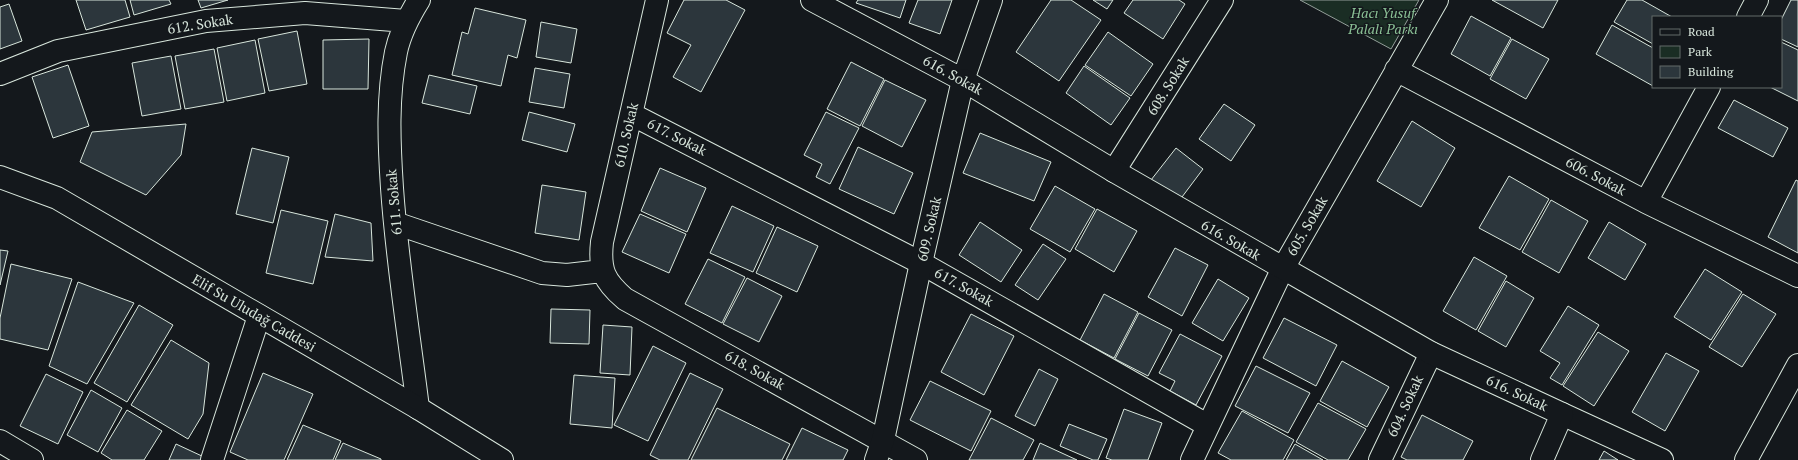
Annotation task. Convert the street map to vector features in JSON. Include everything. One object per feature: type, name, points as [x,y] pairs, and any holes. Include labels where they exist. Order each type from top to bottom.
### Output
[{"type":"street","name":"611. Sokak","points":[[418,408],[395,223],[390,148],[391,89],[396,51],[406,21],[419,0]]},
{"type":"street","name":"610. Sokak","points":[[602,271],[602,242],[657,0]]},
{"type":"street","name":"616. Sokak","points":[[812,0],[963,80],[1114,172],[1282,270],[1430,353],[1662,460]]},
{"type":"street","name":"609. Sokak","points":[[879,450],[963,80],[991,0]]},
{"type":"street","name":"608. Sokak","points":[[1114,172],[1222,0]]},
{"type":"street","name":"605. Sokak","points":[[1192,460],[1207,425],[1282,270],[1437,0]]},
{"type":"street","points":[[1749,16],[1757,0]]},
{"type":"street","name":"612. Sokak","points":[[0,74],[58,51],[206,21],[305,14],[406,21]]},
{"type":"street","name":"606. Sokak","points":[[1396,70],[1646,202],[1798,276]]},
{"type":"street","points":[[1646,202],[1708,88]]},
{"type":"street","name":"617. Sokak","points":[[631,114],[921,263],[1207,425]]},
{"type":"street","name":"Elif Su Uludağ Caddesi","points":[[0,177],[57,198],[418,408],[502,460]]},
{"type":"street","points":[[395,223],[542,273],[567,275],[602,271]]},
{"type":"street","name":"618. Sokak","points":[[602,271],[611,287],[625,299],[879,450],[916,460]]},
{"type":"street","points":[[212,460],[259,316]]},
{"type":"street","name":"604. Sokak","points":[[1380,460],[1430,353]]},
{"type":"street","points":[[1746,460],[1798,365]]},
{"type":"street","points":[[1542,460],[1562,414]]},
{"type":"street","points":[[0,441],[32,460]]},
{"type":"green space","name":"Hacı Yusuf Palalı Parkı","points":[[1300,0],[1419,0],[1391,49]]},
{"type":"building","points":[[76,0],[125,0],[130,17],[86,30]]},
{"type":"building","points":[[130,0],[169,0],[171,4],[134,15]]},
{"type":"building","points":[[198,0],[228,0],[201,8]]},
{"type":"building","points":[[684,0],[726,0],[745,10],[701,92],[673,77],[691,45],[667,33]]},
{"type":"building","points":[[858,0],[906,0],[900,18],[856,3]]},
{"type":"building","points":[[918,0],[952,0],[940,34],[909,23]]},
{"type":"building","points":[[1051,0],[1071,0],[1101,20],[1059,81],[1016,52]]},
{"type":"building","points":[[1093,0],[1113,0],[1107,9]]},
{"type":"building","points":[[1133,0],[1179,0],[1185,4],[1163,39],[1124,13]]},
{"type":"building","points":[[1492,0],[1558,0],[1543,28]]},
{"type":"building","points":[[1627,0],[1642,0],[1670,16],[1652,16],[1652,43],[1614,22]]},
{"type":"building","points":[[1791,0],[1798,0],[1798,47],[1782,39],[1782,18]]},
{"type":"building","points":[[9,4],[22,41],[0,49],[0,7]]},
{"type":"building","points":[[475,8],[526,20],[517,58],[508,55],[501,86],[452,75],[462,32],[468,34]]},
{"type":"building","points":[[1471,16],[1511,38],[1490,76],[1451,54]]},
{"type":"building","points":[[541,22],[577,29],[571,63],[536,57]]},
{"type":"building","points":[[1612,25],[1652,47],[1652,85],[1596,54]]},
{"type":"building","points":[[297,31],[307,84],[269,91],[258,39]]},
{"type":"building","points":[[1108,32],[1153,64],[1131,96],[1085,65]]},
{"type":"building","points":[[369,39],[368,89],[323,89],[323,40]]},
{"type":"building","points":[[1512,39],[1549,59],[1526,99],[1490,79]]},
{"type":"building","points":[[255,40],[265,93],[227,101],[217,48]]},
{"type":"building","points":[[1782,42],[1798,50],[1798,101],[1772,88],[1782,88]]},
{"type":"building","points":[[214,49],[224,102],[185,109],[175,56]]},
{"type":"building","points":[[171,56],[181,109],[142,116],[132,63]]},
{"type":"building","points":[[851,62],[884,79],[860,126],[827,109]]},
{"type":"building","points":[[68,65],[89,126],[53,138],[32,77]]},
{"type":"building","points":[[1084,66],[1130,98],[1111,125],[1066,93]]},
{"type":"building","points":[[535,68],[570,74],[564,108],[529,102]]},
{"type":"building","points":[[429,75],[477,86],[470,114],[422,103]]},
{"type":"building","points":[[885,80],[926,100],[902,147],[862,126]]},
{"type":"building","points":[[1734,100],[1788,128],[1773,157],[1718,128]]},
{"type":"building","points":[[1224,104],[1255,125],[1231,161],[1199,139]]},
{"type":"building","points":[[529,112],[575,124],[567,152],[522,140]]},
{"type":"building","points":[[826,112],[859,128],[830,184],[816,177],[822,164],[804,155]]},
{"type":"building","points":[[1412,121],[1455,148],[1421,207],[1377,181]]},
{"type":"building","points":[[186,124],[181,155],[146,195],[80,162],[92,132]]},
{"type":"building","points":[[980,133],[1051,162],[1034,201],[963,173]]},
{"type":"building","points":[[858,147],[913,173],[894,214],[839,189]]},
{"type":"building","points":[[252,148],[289,157],[273,223],[236,214]]},
{"type":"building","points":[[1176,148],[1203,169],[1179,201],[1151,180]]},
{"type":"building","points":[[660,168],[706,188],[687,232],[641,211]]},
{"type":"building","points":[[1509,176],[1549,199],[1520,250],[1479,228]]},
{"type":"building","points":[[1796,180],[1798,181],[1798,253],[1768,237]]},
{"type":"building","points":[[542,185],[586,192],[579,240],[535,233]]},
{"type":"building","points":[[1055,186],[1095,209],[1070,252],[1030,229]]},
{"type":"building","points":[[1551,200],[1588,221],[1559,273],[1522,252]]},
{"type":"building","points":[[732,206],[774,226],[753,272],[710,253]]},
{"type":"building","points":[[1097,209],[1137,231],[1114,272],[1075,249]]},
{"type":"building","points":[[281,210],[328,221],[313,284],[266,273]]},
{"type":"building","points":[[335,214],[371,223],[373,261],[325,257]]},
{"type":"building","points":[[640,214],[686,234],[669,273],[622,252]]},
{"type":"building","points":[[980,222],[1022,250],[1001,282],[959,255]]},
{"type":"building","points":[[1609,222],[1646,244],[1625,280],[1588,258]]},
{"type":"building","points":[[777,227],[818,246],[797,292],[756,273]]},
{"type":"building","points":[[1043,244],[1066,259],[1038,300],[1015,285]]},
{"type":"building","points":[[1175,248],[1208,265],[1182,316],[1148,297]]},
{"type":"building","points":[[0,250],[8,251],[0,285]]},
{"type":"building","points":[[1474,257],[1507,276],[1476,330],[1443,311]]},
{"type":"building","points":[[708,259],[745,277],[722,323],[685,304]]},
{"type":"building","points":[[11,264],[72,279],[48,350],[0,339],[0,318]]},
{"type":"building","points":[[1705,269],[1742,292],[1711,340],[1674,317]]},
{"type":"building","points":[[747,278],[782,296],[759,342],[723,324]]},
{"type":"building","points":[[1218,279],[1249,298],[1223,341],[1192,323]]},
{"type":"building","points":[[1506,281],[1534,298],[1506,347],[1478,331]]},
{"type":"building","points":[[78,282],[134,303],[87,384],[49,366]]},
{"type":"building","points":[[1104,294],[1138,312],[1114,358],[1080,340]]},
{"type":"building","points":[[1743,294],[1776,314],[1742,367],[1709,347]]},
{"type":"building","points":[[139,305],[173,325],[127,402],[94,383]]},
{"type":"building","points":[[1568,306],[1599,325],[1562,385],[1550,378],[1560,363],[1540,351]]},
{"type":"building","points":[[551,309],[590,310],[589,344],[550,343]]},
{"type":"building","points":[[1139,313],[1172,330],[1148,376],[1115,359]]},
{"type":"building","points":[[971,314],[1014,336],[984,395],[941,372]]},
{"type":"building","points":[[1284,318],[1337,345],[1316,386],[1263,358]]},
{"type":"building","points":[[603,325],[632,327],[630,375],[600,373]]},
{"type":"building","points":[[1598,332],[1629,351],[1594,406],[1563,386]]},
{"type":"building","points":[[1180,334],[1222,356],[1196,405],[1170,391],[1175,381],[1159,373]]},
{"type":"building","points":[[171,340],[209,363],[203,414],[188,439],[131,405]]},
{"type":"building","points":[[653,346],[686,363],[648,441],[614,425]]},
{"type":"building","points":[[1666,353],[1699,371],[1665,431],[1632,412]]},
{"type":"building","points":[[1342,361],[1389,387],[1367,427],[1320,401]]},
{"type":"building","points":[[1256,366],[1310,393],[1288,433],[1235,406]]},
{"type":"building","points":[[1039,369],[1058,379],[1035,426],[1015,416]]},
{"type":"building","points":[[263,373],[313,394],[284,460],[248,460],[230,452]]},
{"type":"building","points":[[690,373],[723,389],[688,460],[660,460],[650,455]]},
{"type":"building","points":[[46,374],[83,392],[58,444],[20,426]]},
{"type":"building","points":[[574,375],[615,378],[612,428],[570,424]]},
{"type":"building","points":[[930,381],[991,411],[971,451],[910,420]]},
{"type":"building","points":[[91,390],[122,408],[98,452],[67,435]]},
{"type":"building","points":[[1318,403],[1366,429],[1348,460],[1328,460],[1296,442]]},
{"type":"building","points":[[717,408],[790,444],[782,460],[691,460]]},
{"type":"building","points":[[1124,409],[1162,423],[1148,460],[1112,460],[1106,458]]},
{"type":"building","points":[[127,410],[162,431],[144,460],[112,460],[101,453]]},
{"type":"building","points":[[1242,411],[1294,440],[1283,460],[1231,460],[1218,453]]},
{"type":"building","points":[[1422,415],[1473,441],[1463,460],[1407,460],[1401,457]]},
{"type":"building","points":[[991,418],[1034,440],[1023,460],[969,460]]},
{"type":"building","points":[[1069,424],[1107,439],[1098,460],[1093,460],[1060,446]]},
{"type":"building","points":[[303,425],[341,441],[333,460],[287,460]]},
{"type":"building","points":[[802,428],[848,450],[843,460],[786,460]]},
{"type":"building","points":[[343,443],[381,459],[381,460],[335,460]]},
{"type":"building","points":[[1040,443],[1077,460],[1033,460]]},
{"type":"building","points":[[176,444],[204,457],[203,460],[169,460]]},
{"type":"building","points":[[1295,444],[1323,460],[1286,460]]},
{"type":"building","points":[[1604,451],[1618,460],[1599,460]]}]
